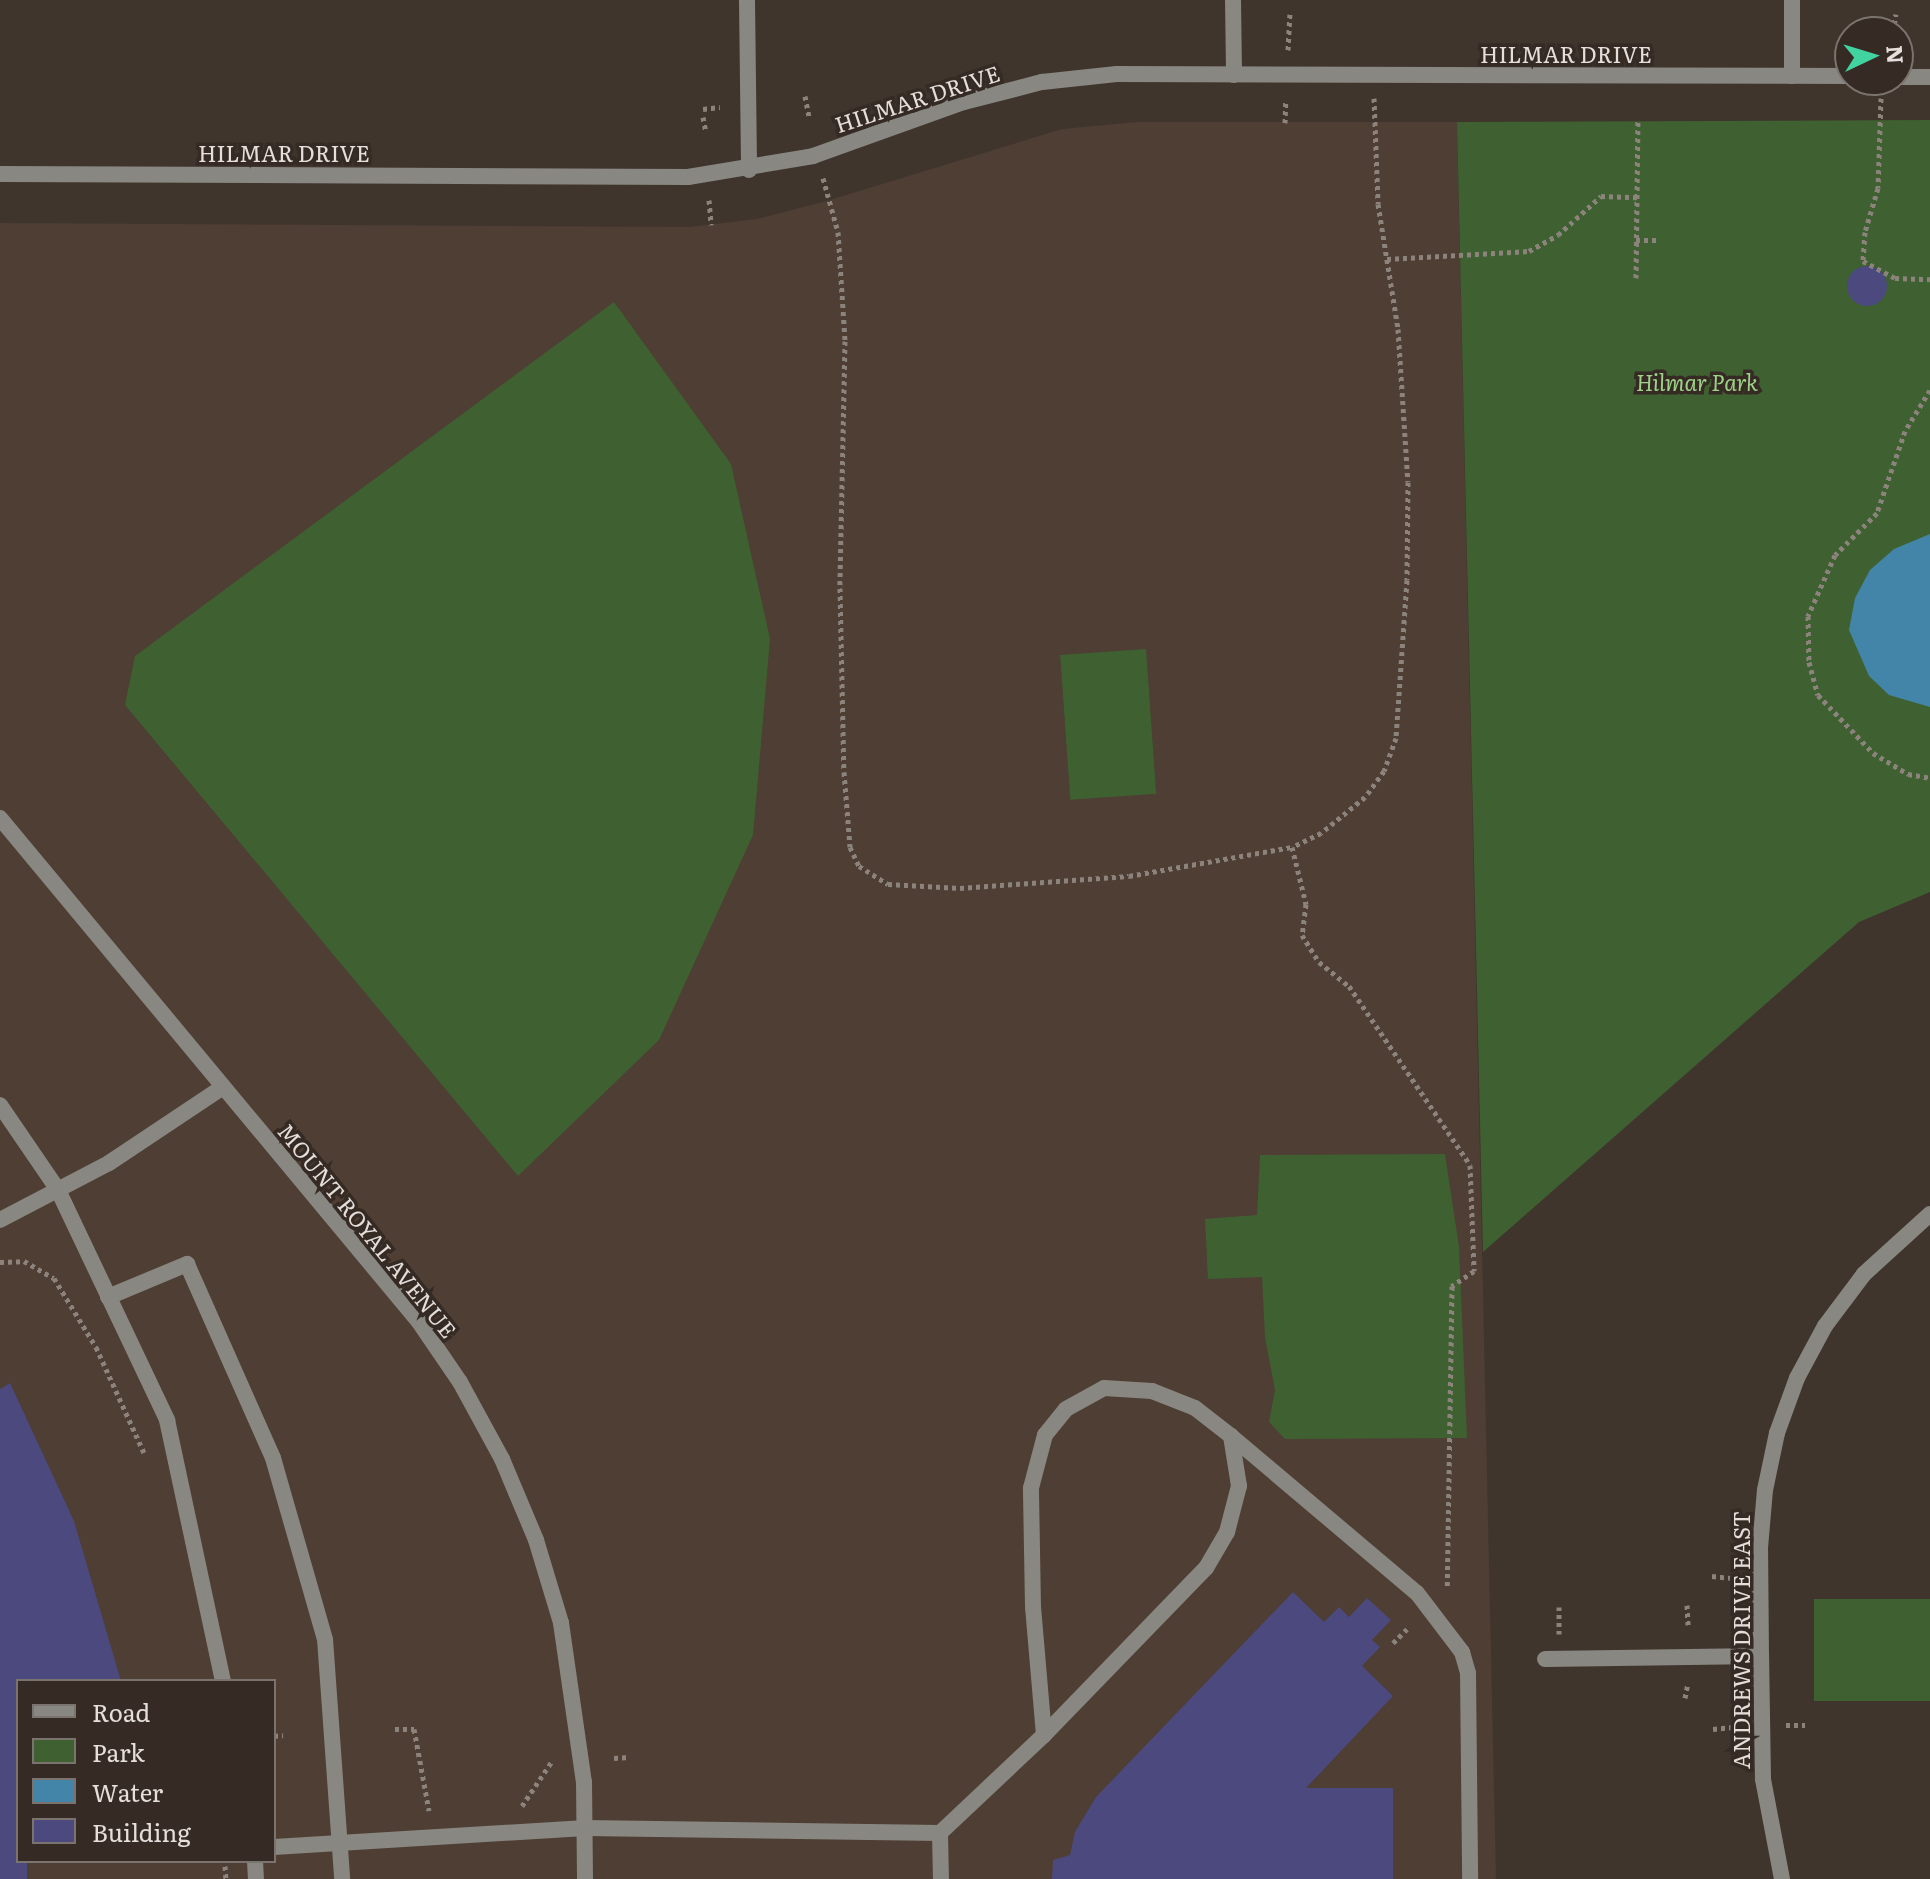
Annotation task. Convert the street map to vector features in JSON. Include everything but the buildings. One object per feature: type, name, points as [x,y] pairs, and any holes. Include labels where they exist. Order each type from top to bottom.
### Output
[{"type":"street","points":[[747,0],[749,170]]},
{"type":"street","points":[[1233,0],[1234,75]]},
{"type":"street","points":[[1792,0],[1792,76]]},
{"type":"street","name":"HILMAR DRIVE","points":[[0,174],[688,177],[749,170],[813,156],[964,102],[1042,82],[1117,74],[1834,76]]},
{"type":"street","name":"MOUNT ROYAL AVENUE","points":[[0,818],[419,1322],[502,1459],[536,1540],[561,1623],[575,1695],[585,1828],[585,1879]]},
{"type":"street","points":[[0,1220],[109,1163],[223,1087]]},
{"type":"street","points":[[0,1105],[58,1190],[167,1420],[223,1679]]},
{"type":"street","name":"ANDREWS DRIVE EAST","points":[[1782,1879],[1763,1779],[1761,1656],[1765,1490],[1797,1378],[1825,1326],[1864,1274],[1930,1214]]},
{"type":"street","points":[[108,1297],[187,1264],[273,1458],[325,1639],[342,1879]]},
{"type":"street","points":[[1044,1735],[1033,1607],[1031,1488],[1045,1435],[1066,1409],[1104,1388],[1152,1391],[1195,1408],[1231,1436],[1428,1607],[1462,1652],[1468,1673],[1470,1879]]},
{"type":"street","points":[[276,1847],[585,1828],[940,1833],[1044,1735],[1206,1568],[1227,1532],[1239,1486],[1231,1436]]},
{"type":"street","points":[[1545,1659],[1761,1656]]},
{"type":"street","points":[[940,1833],[941,1879]]},
{"type":"path","points":[[823,178],[838,232],[843,311],[844,772],[850,847],[859,866],[888,884],[960,888],[1129,876],[1292,847],[1321,833],[1365,797],[1384,771],[1396,738],[1407,580],[1408,482],[1398,329],[1375,153],[1374,75]]},
{"type":"path","points":[[805,96],[809,116]]},
{"type":"path","points":[[1881,98],[1878,188],[1865,232],[1863,261],[1895,278],[1930,279]]},
{"type":"path","points":[[703,109],[720,107]]},
{"type":"path","points":[[703,117],[706,132]]},
{"type":"path","points":[[1636,278],[1638,120]]},
{"type":"path","points":[[1387,259],[1529,251],[1558,235],[1601,196],[1637,197]]},
{"type":"path","points":[[709,200],[711,225]]},
{"type":"path","points":[[1636,240],[1658,240]]},
{"type":"path","points":[[1930,390],[1905,431],[1877,513],[1835,555],[1808,616],[1809,662],[1818,695],[1873,753],[1908,774],[1930,778]]},
{"type":"path","points":[[1292,847],[1306,904],[1302,935],[1319,962],[1349,986],[1470,1165],[1474,1271],[1452,1286],[1449,1586],[1393,1643]]},
{"type":"path","points":[[0,1262],[24,1261],[54,1278],[96,1347],[150,1465]]},
{"type":"path","points":[[1712,1576],[1730,1578]]},
{"type":"path","points":[[1687,1605],[1688,1625]]},
{"type":"path","points":[[1685,1698],[1688,1678]]},
{"type":"path","points":[[1786,1725],[1805,1725]]},
{"type":"path","points":[[1713,1729],[1733,1727]]},
{"type":"path","points":[[395,1729],[414,1729],[427,1810],[437,1813]]},
{"type":"path","points":[[276,1736],[283,1735]]},
{"type":"path","points":[[614,1758],[629,1757]]},
{"type":"path","points":[[512,1808],[537,1790],[552,1761]]},
{"type":"shaded area","points":[[1137,122],[1457,122],[1496,1879],[0,1879],[0,223],[690,227],[757,219],[830,200],[1062,129]]},
{"type":"green space","name":"Hilmar Park","points":[[1930,120],[1930,892],[1859,922],[1483,1252],[1457,122]]},
{"type":"green space","points":[[614,302],[731,464],[770,639],[753,835],[659,1040],[518,1176],[125,705],[135,656]]},
{"type":"green space","points":[[1146,649],[1156,794],[1070,800],[1060,655]]},
{"type":"green space","points":[[1445,1154],[1459,1247],[1467,1438],[1285,1439],[1269,1422],[1275,1390],[1265,1337],[1262,1277],[1208,1279],[1205,1219],[1257,1215],[1260,1155]]},
{"type":"green space","points":[[1814,1599],[1930,1599],[1930,1701],[1814,1701]]},
{"type":"water","points":[[1930,534],[1930,707],[1889,695],[1869,676],[1849,630],[1855,598],[1870,570],[1894,549]]}]
